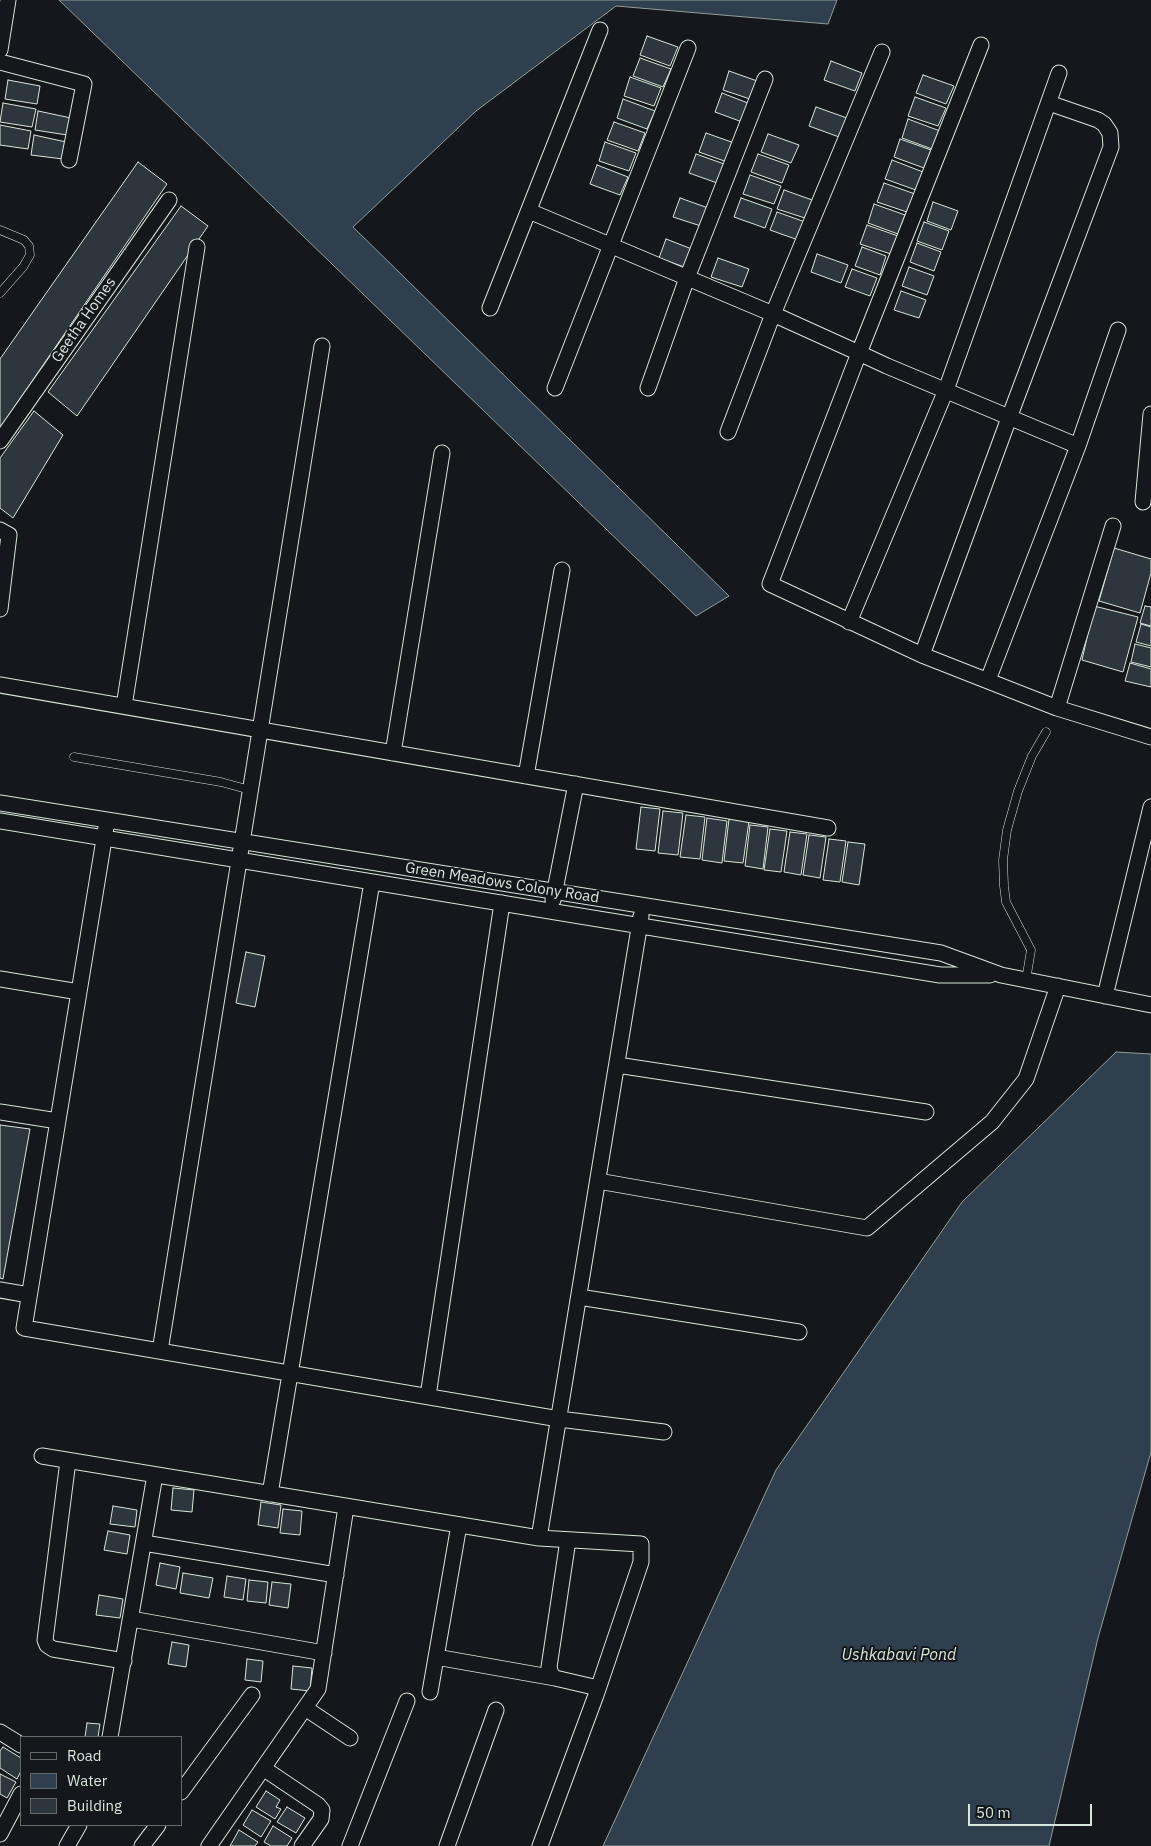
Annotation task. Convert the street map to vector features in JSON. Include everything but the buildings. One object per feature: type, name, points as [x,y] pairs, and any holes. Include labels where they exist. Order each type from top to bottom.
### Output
[{"type":"street","points":[[0,50],[8,0]]},
{"type":"street","points":[[490,308],[600,30]]},
{"type":"street","points":[[981,45],[770,584],[922,655],[1057,708],[1151,737]]},
{"type":"street","points":[[555,388],[688,48]]},
{"type":"street","points":[[728,432],[773,314],[882,52]]},
{"type":"street","points":[[0,62],[84,84],[69,160]]},
{"type":"street","points":[[849,622],[946,390],[1059,73]]},
{"type":"street","points":[[648,388],[687,278],[764,79]]},
{"type":"street","points":[[922,655],[1111,147],[1110,133],[1104,124],[1098,120],[1049,103]]},
{"type":"street","name":"Geetha Homes","points":[[0,441],[169,200]]},
{"type":"street","points":[[529,211],[1078,446]]},
{"type":"street","points":[[124,706],[197,247]]},
{"type":"street","points":[[988,680],[1078,446],[1118,330]]},
{"type":"street","points":[[160,1351],[322,346]]},
{"type":"street","points":[[1143,502],[1151,414]]},
{"type":"street","points":[[393,753],[442,453]]},
{"type":"street","points":[[1057,708],[1113,526]]},
{"type":"street","points":[[0,530],[9,535],[0,609]]},
{"type":"street","points":[[526,776],[562,570]]},
{"type":"street","points":[[0,685],[828,828]]},
{"type":"street","points":[[551,911],[576,784]]},
{"type":"street","name":"Green Meadows Colony Road","points":[[0,804],[941,953],[1001,975],[1151,1005]]},
{"type":"street","points":[[1105,996],[1151,807]]},
{"type":"street","points":[[107,820],[24,1328],[559,1418],[664,1432]]},
{"type":"street","name":"Green Meadows Colony Road","points":[[0,821],[940,975],[1001,975]]},
{"type":"street","points":[[270,1494],[372,882]]},
{"type":"street","points":[[428,1396],[502,903]]},
{"type":"street","points":[[539,1538],[643,906]]},
{"type":"street","points":[[0,979],[80,992]]},
{"type":"street","points":[[598,1181],[867,1228],[992,1122],[1026,1079],[1058,986]]},
{"type":"street","points":[[617,1065],[926,1112]]},
{"type":"street","points":[[0,1112],[58,1121]]},
{"type":"street","points":[[0,1290],[30,1295]]},
{"type":"street","points":[[579,1297],[800,1332]]},
{"type":"street","points":[[42,1456],[539,1538],[641,1544],[640,1562],[598,1688],[540,1846]]},
{"type":"street","points":[[68,1461],[45,1640],[47,1645],[53,1649],[124,1661]]},
{"type":"street","points":[[110,1736],[155,1475]]},
{"type":"street","points":[[209,1846],[318,1689],[346,1506]]},
{"type":"street","points":[[430,1692],[460,1525]]},
{"type":"street","points":[[555,1678],[551,1674],[549,1667],[568,1540]]},
{"type":"street","points":[[144,1543],[336,1575]]},
{"type":"street","points":[[131,1619],[324,1653]]},
{"type":"street","points":[[436,1657],[555,1678],[598,1688]]},
{"type":"street","points":[[182,1791],[252,1695]]},
{"type":"street","points":[[350,1846],[407,1701]]},
{"type":"street","points":[[305,1708],[350,1738]]},
{"type":"street","points":[[447,1846],[496,1710]]},
{"type":"street","points":[[0,1732],[20,1744]]},
{"type":"street","points":[[263,1768],[318,1805],[322,1810],[321,1819],[302,1846]]},
{"type":"street","points":[[0,1834],[20,1796]]},
{"type":"street","points":[[68,1846],[78,1826]]},
{"type":"street","points":[[142,1846],[157,1826]]},
{"type":"lane","points":[[0,230],[24,240],[29,246],[30,255],[23,267],[0,292]]},
{"type":"lane","points":[[1026,980],[1031,950],[1006,902],[1004,860],[1007,830],[1018,791],[1032,756],[1046,732]]},
{"type":"lane","points":[[74,757],[221,782],[250,790]]},
{"type":"water","points":[[59,0],[837,0],[828,24],[616,6],[476,111],[353,227],[729,596],[696,616]]},
{"type":"water","name":"Ushkabavi Pond","points":[[1116,1052],[1151,1054],[1151,1452],[1098,1638],[1049,1846],[603,1846],[776,1470],[962,1202]]}]
